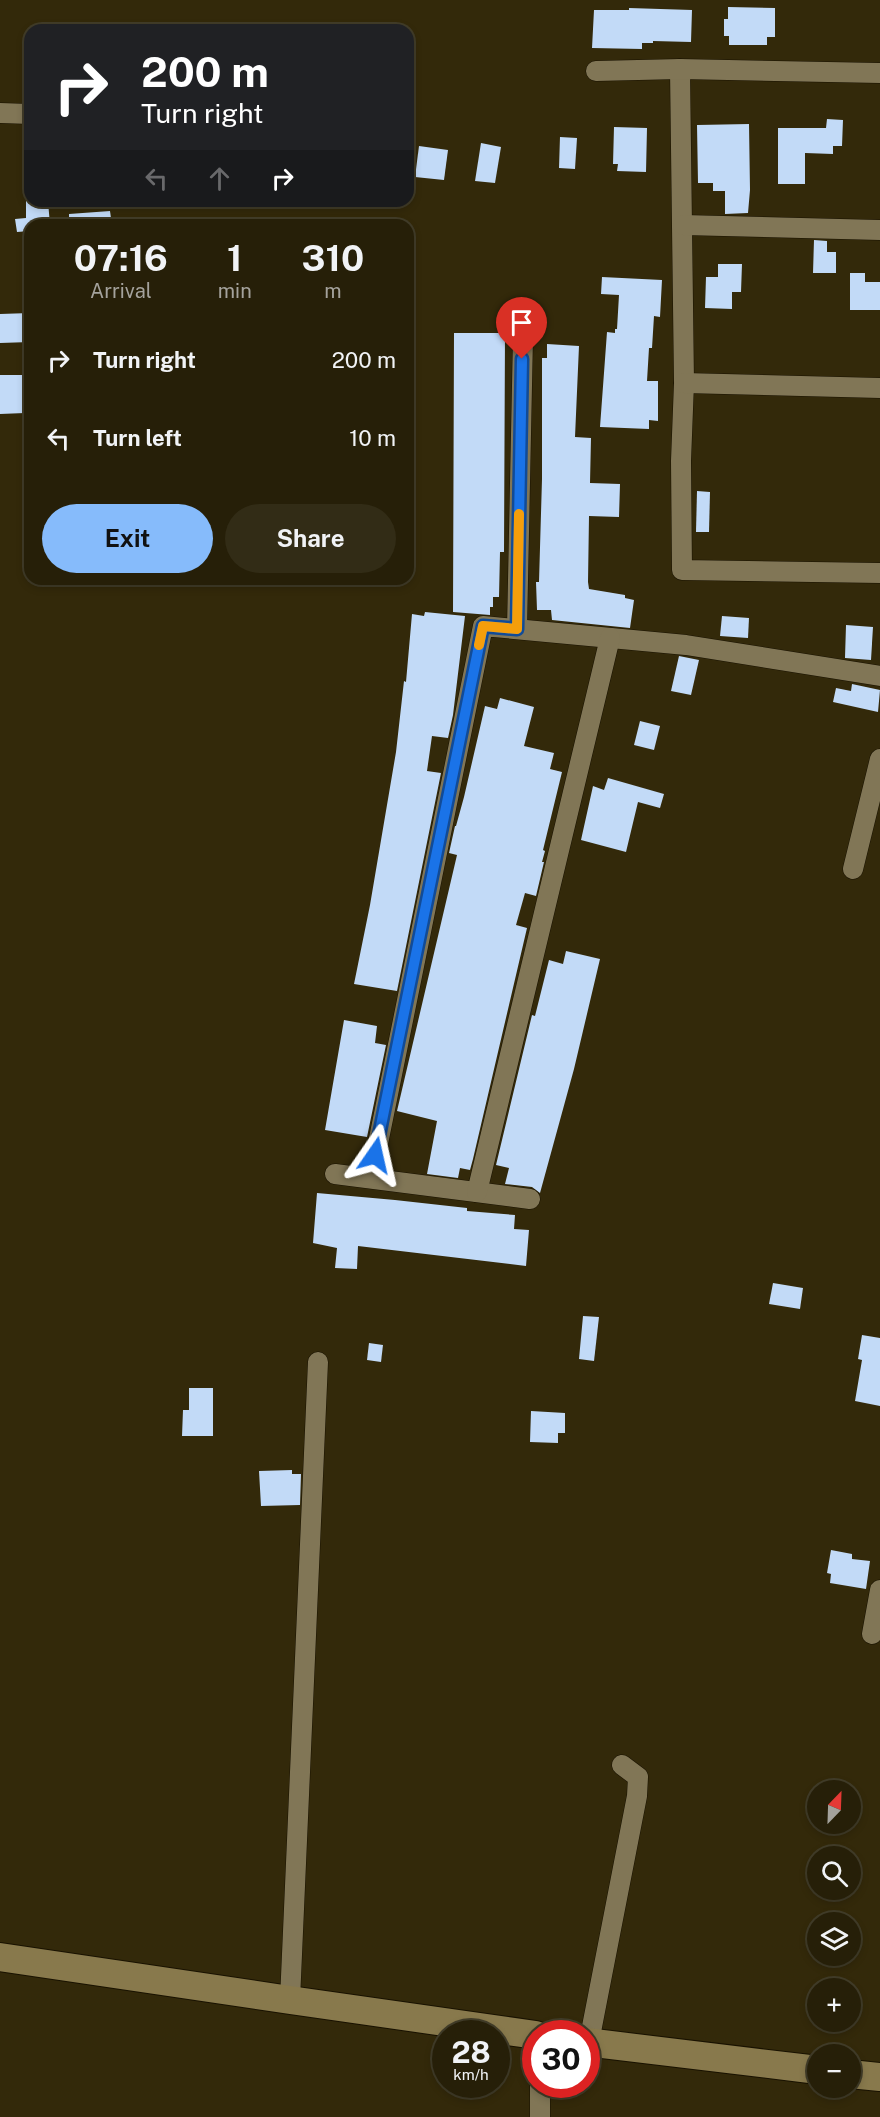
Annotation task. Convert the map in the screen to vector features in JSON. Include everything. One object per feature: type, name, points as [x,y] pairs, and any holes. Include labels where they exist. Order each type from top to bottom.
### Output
[{"type":"main road","points":[[0,1957],[522,2033]]},
{"type":"main road","points":[[600,2043],[807,2069]]},
{"type":"main road","points":[[861,2075],[880,2077]]},
{"type":"street","points":[[596,71],[680,69],[880,73]]},
{"type":"street","points":[[680,69],[684,383],[681,460],[682,570],[880,573]]},
{"type":"street","points":[[0,113],[24,114]]},
{"type":"street","points":[[683,225],[880,230]]},
{"type":"street","points":[[517,629],[523,337]]},
{"type":"street","points":[[684,383],[880,388]]},
{"type":"street","points":[[371,1178],[483,626],[686,645],[880,676]]},
{"type":"street","points":[[477,1192],[610,638]]},
{"type":"street","points":[[853,868],[880,759]]},
{"type":"street","points":[[335,1173],[530,1199]]},
{"type":"street","points":[[290,2001],[318,1362]]},
{"type":"street","points":[[872,1634],[880,1590]]},
{"type":"street","points":[[592,2020],[637,1796],[638,1777],[622,1765]]},
{"type":"street","points":[[540,2098],[540,2117]]},
{"type":"building","points":[[728,7],[775,8],[775,37],[767,37],[767,45],[729,45],[729,36],[724,36],[724,19],[728,19]]},
{"type":"building","points":[[629,8],[692,10],[691,42],[653,41],[653,43],[642,43],[642,49],[592,48],[594,10],[629,10]]},
{"type":"building","points":[[827,119],[843,120],[842,146],[833,146],[833,154],[805,153],[805,184],[778,184],[778,128],[826,128]]},
{"type":"building","points":[[749,124],[748,213],[725,214],[725,191],[713,191],[713,183],[698,183],[697,125]]},
{"type":"building","points":[[614,127],[647,128],[646,172],[617,171],[618,164],[613,164]]},
{"type":"building","points":[[560,137],[577,138],[575,169],[559,168]]},
{"type":"building","points":[[481,143],[501,147],[495,183],[475,181]]},
{"type":"building","points":[[419,146],[448,150],[444,180],[415,177]]},
{"type":"building","points":[[26,207],[48,207],[50,219],[24,219],[24,231],[17,232],[15,219],[26,218]]},
{"type":"building","points":[[110,211],[111,219],[69,219],[69,214]]},
{"type":"building","points":[[814,240],[827,241],[827,252],[836,252],[836,273],[813,273]]},
{"type":"building","points":[[718,264],[742,264],[741,292],[732,292],[732,309],[705,308],[706,277],[718,277]]},
{"type":"building","points":[[850,273],[865,273],[865,282],[880,282],[880,310],[850,310]]},
{"type":"building","points":[[602,277],[662,280],[660,317],[654,316],[647,381],[658,381],[658,421],[649,420],[649,429],[600,427],[607,332],[615,333],[617,329],[619,295],[601,294]]},
{"type":"building","points":[[24,313],[24,342],[0,343],[0,314]]},
{"type":"building","points":[[454,333],[505,333],[504,552],[500,552],[499,597],[493,597],[490,615],[453,612]]},
{"type":"building","points":[[547,344],[579,346],[575,437],[591,438],[590,483],[620,484],[619,517],[589,516],[588,582],[589,589],[625,595],[625,598],[634,600],[630,628],[552,620],[551,610],[537,610],[536,582],[539,582],[542,479],[542,358],[547,358]]},
{"type":"building","points":[[0,375],[24,375],[24,413],[0,414]]},
{"type":"building","points":[[697,491],[710,492],[709,532],[696,532]]},
{"type":"building","points":[[425,612],[465,616],[448,738],[432,736],[427,771],[441,773],[397,991],[354,984],[396,752],[404,681],[406,682],[412,614],[424,616]]},
{"type":"building","points":[[722,616],[749,618],[748,638],[720,636]]},
{"type":"building","points":[[846,625],[873,627],[871,660],[845,658]]},
{"type":"building","points":[[679,656],[699,660],[691,695],[671,691]]},
{"type":"building","points":[[852,684],[880,690],[878,712],[833,702],[836,688],[851,691]]},
{"type":"building","points":[[500,698],[534,707],[524,746],[554,753],[550,769],[562,772],[543,850],[545,851],[542,862],[544,862],[536,896],[525,893],[516,925],[527,928],[473,1159],[470,1170],[460,1168],[458,1178],[427,1174],[437,1121],[397,1111],[457,855],[449,853],[455,826],[485,706],[497,709]]},
{"type":"building","points":[[640,721],[660,726],[654,750],[634,745]]},
{"type":"building","points":[[608,778],[664,794],[660,808],[638,802],[626,852],[581,840],[593,786],[604,790]]},
{"type":"building","points":[[566,951],[600,959],[574,1069],[540,1193],[532,1187],[505,1184],[509,1168],[496,1165],[532,1015],[535,1016],[549,960],[563,964]]},
{"type":"building","points":[[344,1020],[377,1026],[375,1043],[386,1045],[367,1137],[325,1130]]},
{"type":"building","points":[[317,1193],[515,1215],[514,1229],[529,1230],[526,1266],[358,1246],[357,1269],[335,1268],[337,1248],[313,1243]]},
{"type":"building","points":[[773,1283],[803,1288],[800,1309],[769,1304]]},
{"type":"building","points":[[583,1316],[599,1317],[594,1361],[579,1359]]},
{"type":"building","points":[[862,1335],[880,1338],[880,1406],[855,1401],[862,1360],[858,1359]]},
{"type":"building","points":[[369,1343],[383,1345],[381,1362],[367,1360]]},
{"type":"building","points":[[189,1388],[213,1388],[213,1436],[182,1436],[183,1410],[189,1410]]},
{"type":"building","points":[[531,1411],[565,1413],[565,1433],[558,1433],[558,1443],[530,1442]]},
{"type":"building","points":[[292,1470],[292,1474],[301,1474],[300,1505],[261,1506],[259,1471]]},
{"type":"building","points":[[831,1550],[852,1554],[852,1559],[870,1561],[866,1589],[830,1583],[831,1574],[827,1573]]},
{"type":"slow traffic","points":[[479,645],[483,626],[517,629],[519,514]]},
{"type":"route","points":[[375,1155],[483,626],[517,629],[522,359]]}]
